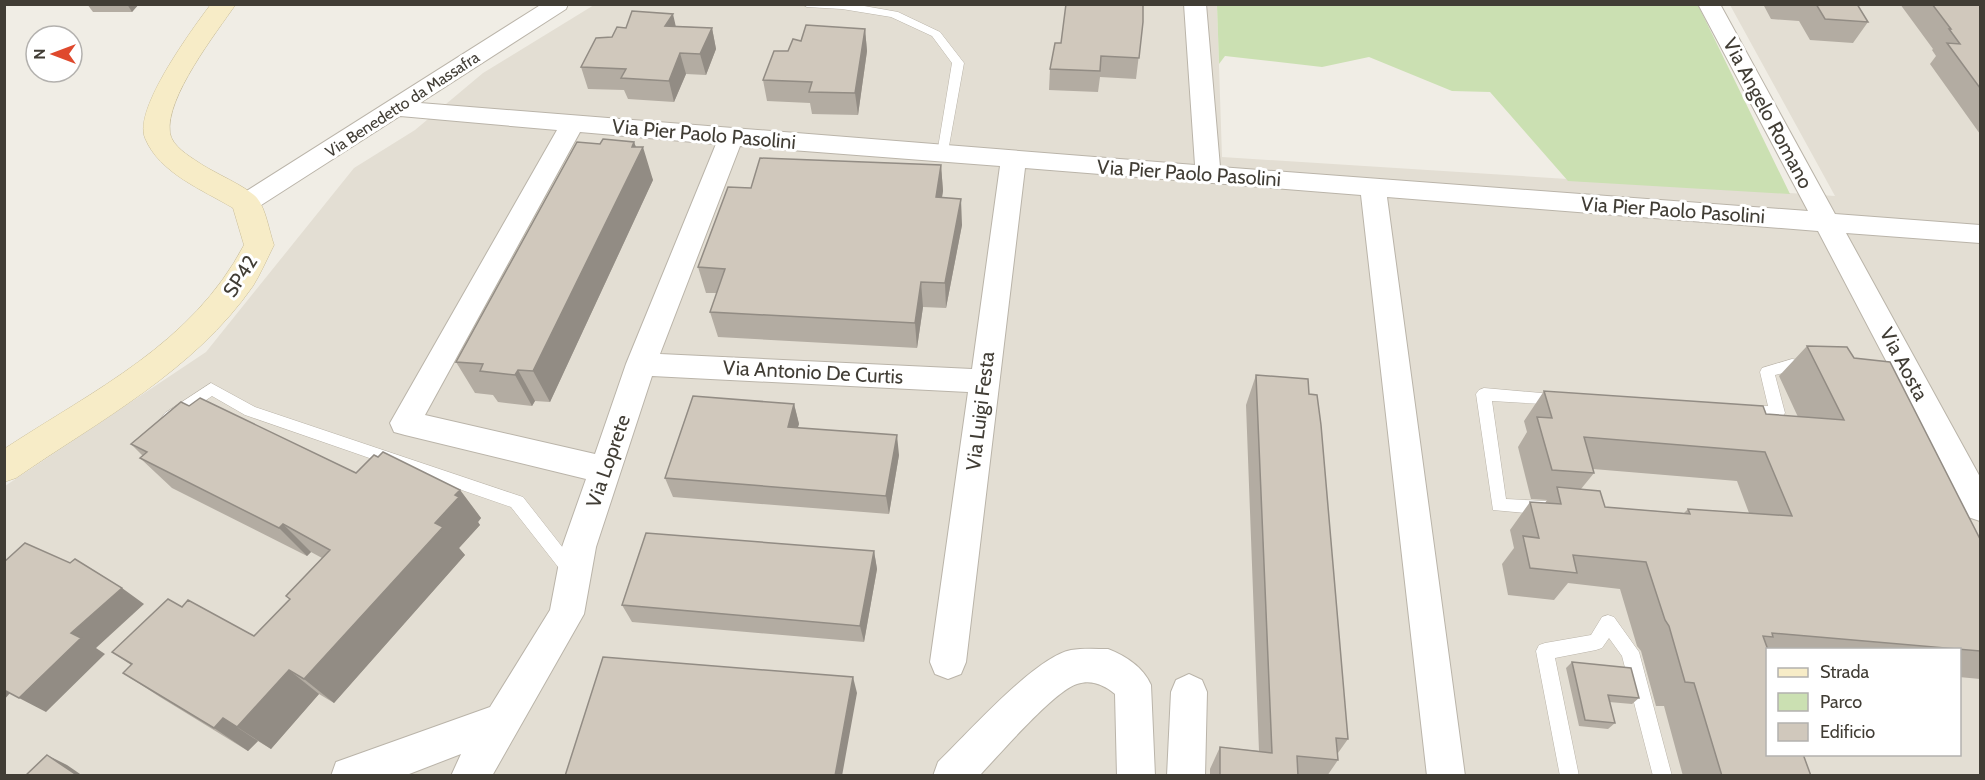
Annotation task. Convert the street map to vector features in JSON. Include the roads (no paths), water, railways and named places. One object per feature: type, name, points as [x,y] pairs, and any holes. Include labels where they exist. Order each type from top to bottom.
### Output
[{"type":"main road","points":[[224,4],[207,26],[159,110],[157,133],[167,152],[195,173],[246,203]]},
{"type":"main road","name":"SP42","points":[[4,468],[145,374],[201,328],[243,278],[259,245],[246,203]]},
{"type":"street","name":"Via Benedetto da Massafra","points":[[246,203],[558,4]]},
{"type":"street","points":[[1195,4],[1208,174]]},
{"type":"street","name":"Via Angelo Romano","points":[[1709,4],[1827,222]]},
{"type":"street","name":"Via Pier Paolo Pasolini","points":[[397,108],[943,154],[1980,234]]},
{"type":"street","points":[[573,123],[405,423],[605,470]]},
{"type":"street","name":"Via Loprete","points":[[470,776],[567,614],[579,548],[641,364],[731,137]]},
{"type":"street","name":"Via Luigi Festa","points":[[948,663],[1014,159]]},
{"type":"street","points":[[1373,187],[1446,776]]},
{"type":"street","name":"Via Aosta","points":[[1827,222],[1980,507]]},
{"type":"street","name":"Via Antonio De Curtis","points":[[641,364],[984,381]]},
{"type":"street","points":[[952,776],[1038,689],[1071,667],[1108,666],[1133,685],[1136,776]]},
{"type":"street","points":[[1186,776],[1188,692]]},
{"type":"street","points":[[350,776],[502,721]]},
{"type":"lane","points":[[807,4],[842,6],[894,14],[936,34],[958,63],[943,154]]},
{"type":"lane","points":[[1730,410],[1776,413],[1767,372],[1792,365],[1826,367]]},
{"type":"lane","points":[[155,428],[211,389],[250,411],[517,502],[574,574]]},
{"type":"lane","points":[[1559,509],[1499,505],[1484,394],[1578,400]]},
{"type":"lane","points":[[1570,776],[1545,651],[1596,642],[1608,623],[1630,652],[1663,776]]}]
